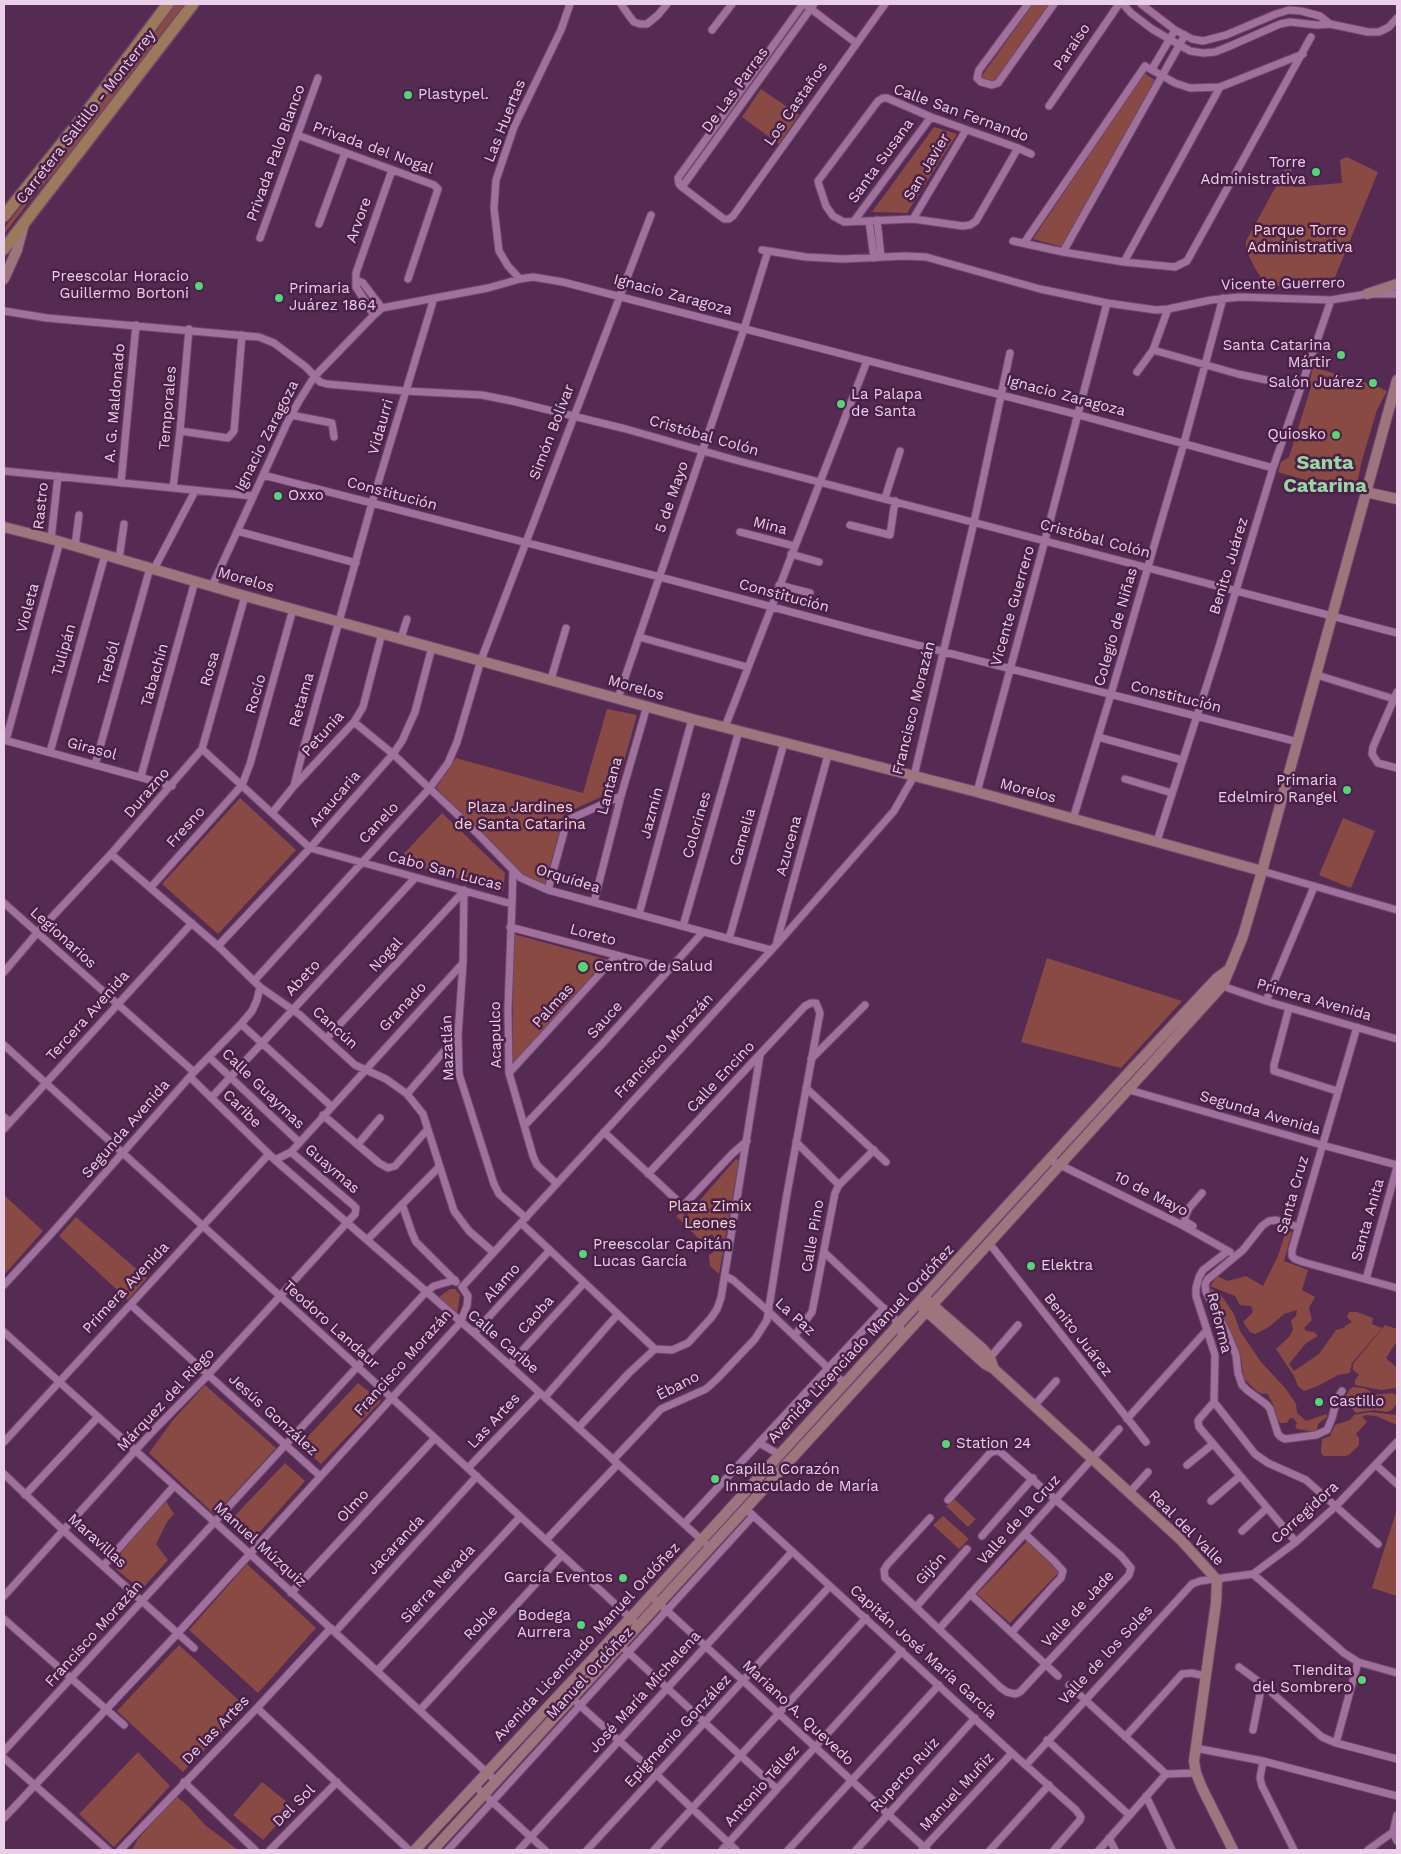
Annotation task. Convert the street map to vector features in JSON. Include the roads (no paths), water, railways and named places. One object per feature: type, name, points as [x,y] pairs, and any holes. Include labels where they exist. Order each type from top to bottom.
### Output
[{"type":"main road","name":"Carretera Saltillo - Monterrey","points":[[4,216],[168,4]]},
{"type":"main road","name":"Carretera Saltillo - Monterrey","points":[[4,249],[192,4]]},
{"type":"main road","points":[[4,238],[51,178],[82,149]]},
{"type":"main road","points":[[4,279],[17,250],[24,223]]},
{"type":"main road","points":[[1366,294],[1397,284]]},
{"type":"main road","name":"Avenida Licenciado Manuel Ordóñez","points":[[433,1850],[496,1781],[625,1649],[639,1626],[663,1608],[711,1548],[750,1512],[829,1418],[1129,1090],[1228,970],[1243,936],[1262,871],[1366,492],[1394,400],[1397,380]]},
{"type":"main road","points":[[1366,492],[1397,500]]},
{"type":"main road","name":"Morelos","points":[[4,527],[56,540],[245,596],[692,719],[976,792],[1262,871]]},
{"type":"main road","name":"Avenida Licenciado Manuel Ordóñez","points":[[415,1850],[564,1691],[1116,1086],[1220,982]]},
{"type":"main road","name":"Real del Valle","points":[[920,1300],[1180,1539],[1216,1580],[1216,1603],[1194,1761],[1196,1774],[1233,1850]]},
{"type":"main road","points":[[829,1418],[841,1394],[844,1383],[858,1386],[867,1358]]},
{"type":"street","name":"Las Huertas","points":[[520,279],[508,266],[499,250],[494,208],[496,180],[514,127],[561,30],[570,4]]},
{"type":"street","points":[[621,4],[634,22],[640,24],[647,24],[658,15],[666,4]]},
{"type":"street","points":[[712,30],[732,4]]},
{"type":"street","name":"Los Castaños","points":[[682,188],[724,219],[729,219],[733,216],[884,4]]},
{"type":"street","points":[[1028,4],[979,70],[977,78],[981,82],[992,85],[998,83],[1054,4]]},
{"type":"street","name":"Paraíso","points":[[1049,106],[1119,4]]},
{"type":"street","points":[[1123,4],[1138,18],[1169,40],[1190,50],[1203,53],[1215,52],[1280,24],[1290,22],[1317,25],[1330,24],[1368,32],[1379,32],[1389,27],[1397,18]]},
{"type":"street","points":[[1141,4],[1175,30],[1192,39],[1203,41],[1213,40],[1289,10],[1320,16],[1330,24]]},
{"type":"street","points":[[808,5],[856,43]]},
{"type":"street","name":"De Las Parras","points":[[808,5],[682,188],[677,181],[678,178],[808,5]]},
{"type":"street","points":[[1152,69],[1175,30]]},
{"type":"street","points":[[1064,252],[1185,35]]},
{"type":"street","points":[[1014,241],[1124,262],[1175,267],[1187,261],[1311,37]]},
{"type":"street","points":[[1024,243],[1143,68],[1147,66],[1175,83],[1190,88],[1220,87],[1303,54]]},
{"type":"street","name":"Privada Palo Blanco","points":[[260,238],[318,78]]},
{"type":"street","points":[[1124,262],[1220,87]]},
{"type":"street","name":"Calle San Fernando","points":[[854,221],[844,222],[833,216],[821,194],[818,181],[878,101],[883,98],[888,98],[931,117],[1031,154]]},
{"type":"street","name":"Santa Susana","points":[[854,221],[931,117]]},
{"type":"street","name":"San Javier","points":[[912,219],[966,130]]},
{"type":"street","name":"Privada del Nogal","points":[[297,135],[438,189],[408,279]]},
{"type":"street","points":[[854,221],[912,219],[964,226],[970,225],[976,221],[1018,148]]},
{"type":"street","points":[[319,224],[345,153]]},
{"type":"street","name":"Arvore","points":[[356,280],[359,261],[392,170]]},
{"type":"street","name":"Simón Bolívar","points":[[482,660],[525,542],[651,215]]},
{"type":"street","points":[[873,220],[877,258],[926,257],[1040,289],[1107,303]]},
{"type":"street","name":"5 de Mayo","points":[[618,698],[744,329],[765,251],[806,257],[877,258]]},
{"type":"street","name":"Ignacio Zaragoza","points":[[212,586],[291,415],[314,377],[374,315],[382,308],[488,288],[520,279],[548,278],[1079,415],[1273,468]]},
{"type":"street","points":[[374,315],[356,287],[356,280],[363,283],[382,308]]},
{"type":"street","name":"Vicente Guerrero","points":[[976,792],[1046,540],[1107,303],[1142,309],[1168,309],[1223,298],[1266,297],[1331,300],[1366,294],[1397,294]]},
{"type":"street","name":"Vidaurri","points":[[338,621],[434,298]]},
{"type":"street","name":"Colegio de Niñas","points":[[1073,819],[1184,443],[1223,298]]},
{"type":"street","name":"Benito Juárez","points":[[1157,841],[1273,468],[1331,300]]},
{"type":"street","points":[[1137,372],[1153,350],[1168,309]]},
{"type":"street","name":"Cristóbal Colón","points":[[4,311],[47,318],[259,337],[274,343],[306,367],[320,382],[335,386],[405,392],[482,395],[574,415],[735,460],[895,500],[1397,632]]},
{"type":"street","name":"A. G. Maldonado","points":[[121,483],[136,325]]},
{"type":"street","name":"Temporales","points":[[172,488],[180,431],[189,330]]},
{"type":"street","points":[[180,431],[228,438],[234,430],[242,335]]},
{"type":"street","points":[[1153,350],[1238,374],[1300,387]]},
{"type":"street","name":"Francisco Morazán","points":[[4,1818],[178,1633],[460,1323],[467,1306],[468,1296],[462,1287],[777,944],[890,817],[914,776],[974,522],[1010,354]]},
{"type":"street","points":[[725,728],[867,361]]},
{"type":"street","points":[[291,415],[332,423],[334,437]]},
{"type":"street","points":[[885,498],[900,451]]},
{"type":"street","points":[[4,471],[253,496]]},
{"type":"street","name":"Constitución","points":[[263,475],[1298,742]]},
{"type":"street","name":"Rastro","points":[[56,540],[58,476]]},
{"type":"street","points":[[152,569],[195,491]]},
{"type":"street","points":[[850,525],[890,535],[895,500]]},
{"type":"street","points":[[75,546],[79,516]]},
{"type":"street","points":[[119,559],[124,524]]},
{"type":"street","points":[[237,531],[356,563]]},
{"type":"street","name":"Mina","points":[[740,532],[794,546]]},
{"type":"street","name":"Violeta","points":[[5,740],[56,540]]},
{"type":"street","points":[[791,554],[819,562]]},
{"type":"street","name":"Tulipán","points":[[50,752],[105,555]]},
{"type":"street","name":"Treból","points":[[95,765],[152,569]]},
{"type":"street","name":"Tabachín","points":[[141,776],[195,581]]},
{"type":"street","points":[[779,585],[810,593]]},
{"type":"street","name":"Rosa","points":[[202,749],[245,596]]},
{"type":"street","name":"Rocío","points":[[242,785],[250,764],[294,609]]},
{"type":"street","points":[[401,638],[407,618]]},
{"type":"street","name":"Retama","points":[[294,786],[338,621]]},
{"type":"street","points":[[551,679],[566,628]]},
{"type":"street","name":"Petunia","points":[[272,814],[294,786],[354,722],[363,707],[382,634]]},
{"type":"street","points":[[639,637],[747,667]]},
{"type":"street","name":"Araucaria","points":[[218,946],[310,848],[393,754],[410,726],[432,647]]},
{"type":"street","name":"Canelo","points":[[254,981],[430,789],[441,774],[453,754],[482,660]]},
{"type":"street","points":[[1317,675],[1394,699]]},
{"type":"street","points":[[1397,692],[1372,747],[1372,754],[1378,763],[1397,768]]},
{"type":"street","name":"Lantana","points":[[594,902],[621,796],[647,706]]},
{"type":"street","name":"Jazmín","points":[[639,914],[692,719]]},
{"type":"street","name":"Orquídea","points":[[354,722],[393,754],[521,878],[548,890],[771,950]]},
{"type":"street","name":"Colorines","points":[[683,926],[739,731]]},
{"type":"street","points":[[1098,737],[1182,760]]},
{"type":"street","name":"Girasol","points":[[5,740],[172,786]]},
{"type":"street","name":"Camelia","points":[[729,939],[784,743]]},
{"type":"street","points":[[202,749],[310,848]]},
{"type":"street","name":"Durazno","points":[[4,972],[172,786],[202,749]]},
{"type":"street","name":"Azucena","points":[[777,944],[828,755]]},
{"type":"street","points":[[1125,779],[1172,793]]},
{"type":"street","name":"Fresno","points":[[151,886],[242,785]]},
{"type":"street","points":[[548,890],[565,828],[570,819],[621,796]]},
{"type":"street","name":"Cabo San Lucas","points":[[310,848],[512,904],[513,870]]},
{"type":"street","name":"Cancún","points":[[111,854],[151,886],[218,946],[260,987],[300,1015],[355,1065],[386,1079],[407,1094],[422,1114],[454,1211],[469,1230],[494,1252]]},
{"type":"street","points":[[1262,871],[1397,910]]},
{"type":"street","name":"Abeto","points":[[211,1098],[230,1075],[415,878]]},
{"type":"street","points":[[1266,1002],[1314,887]]},
{"type":"street","name":"Mazatlán","points":[[464,890],[463,963],[458,1036],[461,1081],[494,1184],[499,1194],[550,1250],[655,1349]]},
{"type":"street","name":"Nogal","points":[[327,1038],[464,890]]},
{"type":"street","name":"Legionarios","points":[[4,903],[192,1075]]},
{"type":"street","name":"Acapulco","points":[[512,904],[508,1009],[509,1074],[537,1165],[556,1183]]},
{"type":"street","name":"Tercera Avenida","points":[[4,1128],[192,923]]},
{"type":"street","name":"Loreto","points":[[510,927],[669,969]]},
{"type":"street","name":"Sauce","points":[[525,1125],[602,1044],[703,932]]},
{"type":"street","name":"Palmas","points":[[509,1074],[616,956]]},
{"type":"street","name":"Granado","points":[[291,1152],[463,963]]},
{"type":"street","name":"Primera Avenida","points":[[1220,982],[1266,1002],[1397,1039]]},
{"type":"street","name":"Segunda Avenida","points":[[4,1285],[209,1056],[241,1024],[252,1011],[260,987]]},
{"type":"street","name":"Calle Encino","points":[[648,1174],[805,1006],[811,1003],[816,1004]]},
{"type":"street","name":"Ébano","points":[[546,1540],[616,1462],[660,1409],[706,1389],[728,1369],[763,1328],[767,1320],[767,1310],[796,1142],[820,1013],[816,1004]]},
{"type":"street","points":[[811,1059],[865,1005]]},
{"type":"street","points":[[1289,1008],[1273,1068],[1274,1072],[1337,1091]]},
{"type":"street","points":[[241,1024],[331,1106]]},
{"type":"street","name":"Santa Cruz","points":[[1357,1027],[1298,1227],[1292,1256],[1303,1262],[1366,1279]]},
{"type":"street","points":[[407,1094],[458,1036]]},
{"type":"street","name":"Teodoro Landaur","points":[[4,1045],[639,1626]]},
{"type":"street","points":[[578,1428],[629,1373],[655,1349],[672,1350],[688,1343],[717,1309],[721,1298],[748,1140],[760,1054]]},
{"type":"street","name":"Calle Guaymas","points":[[209,1056],[299,1142]]},
{"type":"street","name":"Caribe","points":[[192,1075],[211,1098],[275,1160]]},
{"type":"street","name":"Segunda Avenida","points":[[1116,1086],[1397,1166]]},
{"type":"street","points":[[806,1088],[886,1162]]},
{"type":"street","points":[[323,1115],[388,1168],[395,1166],[427,1130]]},
{"type":"street","points":[[4,1116],[10,1122]]},
{"type":"street","points":[[358,1144],[380,1118]]},
{"type":"street","points":[[604,1132],[684,1205],[732,1154],[748,1140]]},
{"type":"street","points":[[796,1142],[839,1185]]},
{"type":"street","name":"Calle Pino","points":[[795,1335],[812,1312],[825,1253],[832,1203],[839,1185],[874,1150]]},
{"type":"street","points":[[275,1160],[291,1152]]},
{"type":"street","name":"Guaymas","points":[[291,1152],[356,1208]]},
{"type":"street","name":"Primera Avenida","points":[[4,1442],[58,1381],[132,1304],[269,1154]]},
{"type":"street","name":"Calle Caribe","points":[[275,1160],[510,1365],[711,1548]]},
{"type":"street","name":"10 de Mayo","points":[[1050,1160],[1180,1224],[1228,1250]]},
{"type":"street","name":"Santa Anita","points":[[1366,1279],[1397,1166]]},
{"type":"street","points":[[367,1240],[439,1167]]},
{"type":"street","name":"10 de Mayo","points":[[1202,1193],[1186,1213],[1185,1221],[1216,1240],[1228,1250]]},
{"type":"street","points":[[402,1204],[416,1242],[462,1287]]},
{"type":"street","name":"Márquez del Riego","points":[[4,1596],[355,1214],[356,1208]]},
{"type":"street","points":[[1298,1227],[1276,1220],[1269,1221],[1262,1226],[1236,1256],[1208,1279],[1205,1284],[1206,1292],[1221,1320],[1236,1355],[1239,1379],[1246,1390],[1270,1409],[1278,1434],[1285,1438],[1316,1434],[1327,1430],[1336,1399],[1342,1391]]},
{"type":"street","name":"Benito Juárez","points":[[990,1243],[1146,1442]]},
{"type":"street","name":"Alamo","points":[[474,1333],[550,1250]]},
{"type":"street","points":[[1228,1250],[1236,1256]]},
{"type":"street","name":"Reforma","points":[[1214,1402],[1215,1356],[1196,1296],[1198,1281],[1203,1270],[1228,1250]]},
{"type":"street","points":[[825,1253],[884,1308],[898,1324],[901,1340]]},
{"type":"street","name":"La Paz","points":[[725,1276],[733,1280],[795,1335],[844,1383]]},
{"type":"street","points":[[1366,1279],[1397,1288]]},
{"type":"street","name":"Francisco Morazán","points":[[4,1752],[426,1292],[434,1286],[454,1280]]},
{"type":"street","name":"Caoba","points":[[510,1365],[584,1283]]},
{"type":"street","name":"Jesús González","points":[[132,1304],[320,1476]]},
{"type":"street","points":[[684,1524],[884,1308]]},
{"type":"street","name":"Las Artes","points":[[468,1468],[542,1395],[618,1314]]},
{"type":"street","points":[[990,1364],[1018,1325]]},
{"type":"street","points":[[1127,1419],[1207,1330]]},
{"type":"street","name":"Manuel Múzquiz","points":[[4,1332],[292,1592],[496,1781]]},
{"type":"street","points":[[1034,1406],[1056,1381]]},
{"type":"street","points":[[1296,1542],[1199,1426],[1198,1421],[1214,1402],[1255,1454],[1268,1463],[1299,1475],[1306,1480],[1378,1544]]},
{"type":"street","points":[[25,1495],[98,1417]]},
{"type":"street","name":"Valle de la Cruz","points":[[938,1629],[1119,1429]]},
{"type":"street","name":"Olmo","points":[[292,1592],[435,1438]]},
{"type":"street","name":"Corregidora","points":[[1216,1580],[1253,1574],[1296,1542],[1336,1506],[1397,1442]]},
{"type":"street","points":[[759,1443],[779,1454]]},
{"type":"street","points":[[1187,1465],[1213,1444]]},
{"type":"street","points":[[948,1500],[994,1450],[1002,1452],[1056,1500]]},
{"type":"street","points":[[1376,1465],[1397,1484]]},
{"type":"street","points":[[1129,1493],[1148,1472]]},
{"type":"street","name":"Maravillas","points":[[4,1474],[64,1531],[194,1648]]},
{"type":"street","name":"Jacaranda","points":[[333,1630],[477,1476]]},
{"type":"street","points":[[1211,1501],[1240,1476]]},
{"type":"street","points":[[982,1536],[1033,1478]]},
{"type":"street","points":[[104,1566],[174,1486]]},
{"type":"street","name":"Valle de Jade","points":[[938,1629],[1001,1688],[1012,1695],[1020,1692],[1129,1575],[1131,1568],[1121,1556],[1056,1500]]},
{"type":"street","points":[[1242,1531],[1267,1508]]},
{"type":"street","name":"Capitán José María García","points":[[750,1512],[1012,1754],[1076,1810],[1081,1817],[1077,1825],[1054,1850]]},
{"type":"street","name":"Manuel Ordóñez","points":[[625,1649],[750,1512]]},
{"type":"street","name":"Sierra Nevada","points":[[377,1671],[520,1517]]},
{"type":"street","points":[[930,1518],[884,1570],[885,1578],[938,1629]]},
{"type":"street","points":[[1012,1632],[1061,1578],[1063,1571],[1025,1534]]},
{"type":"street","name":"Gijón","points":[[916,1607],[967,1549]]},
{"type":"street","name":"José María Michelena","points":[[519,1850],[792,1552]]},
{"type":"street","name":"Roble","points":[[420,1710],[562,1555]]},
{"type":"street","points":[[1253,1574],[1344,1653],[1358,1662],[1397,1673]]},
{"type":"street","name":"Valle de los Soles","points":[[1026,1765],[1184,1591],[1192,1584],[1200,1581],[1216,1580]]},
{"type":"street","name":"Epigmenio González","points":[[587,1850],[830,1586]]},
{"type":"street","points":[[970,1594],[1058,1676]]},
{"type":"street","name":"Mariano A. Quevedo","points":[[651,1596],[924,1849]]},
{"type":"street","points":[[654,1850],[866,1618]]},
{"type":"street","points":[[4,1619],[124,1725]]},
{"type":"street","name":"De las Artes","points":[[120,1850],[333,1630]]},
{"type":"street","points":[[612,1638],[668,1687],[777,1789]]},
{"type":"street","name":"Antonio Téllez","points":[[722,1850],[902,1651]]},
{"type":"street","points":[[1336,1742],[1358,1662]]},
{"type":"street","points":[[1239,1666],[1315,1732],[1336,1742],[1397,1760]]},
{"type":"street","points":[[1125,1737],[1182,1674],[1191,1673],[1206,1676]]},
{"type":"street","points":[[1253,1730],[1262,1684]]},
{"type":"street","points":[[788,1850],[939,1685]]},
{"type":"street","points":[[1069,1685],[1166,1774],[1196,1774]]},
{"type":"street","points":[[564,1691],[736,1850]]},
{"type":"street","name":"Manuel Ordóñez","points":[[448,1850],[575,1702]]},
{"type":"street","points":[[257,1708],[409,1850]]},
{"type":"street","name":"Ruperto Ruíz","points":[[856,1850],[975,1718]]},
{"type":"street","points":[[1047,1740],[1129,1815]]},
{"type":"street","points":[[1195,1748],[1263,1761],[1397,1796]]},
{"type":"street","name":"Manuel Muñiz","points":[[924,1849],[1012,1754]]},
{"type":"street","points":[[4,1758],[108,1850]]},
{"type":"street","points":[[1263,1761],[1260,1770],[1262,1786],[1294,1850]]},
{"type":"street","points":[[1098,1850],[1166,1774]]},
{"type":"street","points":[[184,1782],[255,1850]]},
{"type":"street","name":"Del Sol","points":[[270,1850],[337,1782]]},
{"type":"street","points":[[990,1850],[1048,1785]]},
{"type":"street","points":[[475,1786],[545,1850]]},
{"type":"street","points":[[1146,1796],[1172,1850]]},
{"type":"street","points":[[1397,1815],[1393,1832],[1397,1841]]},
{"type":"street","points":[[1368,1850],[1393,1832]]},
{"type":"street","points":[[1109,1838],[1115,1850]]},
{"type":"place","name":"Plastypel.","points":[[408,95]]},
{"type":"place","name":"Torre Administrativa","points":[[1316,172]]},
{"type":"place","name":"Preescolar Horacio Guillermo Bortoni","points":[[199,286]]},
{"type":"place","name":"Primaria Juárez 1864","points":[[279,298]]},
{"type":"place","name":"Santa Catarina Mártir","points":[[1341,355]]},
{"type":"place","name":"Salón Juárez","points":[[1373,383]]},
{"type":"place","name":"La Palapa de Santa","points":[[841,404]]},
{"type":"place","name":"Quiosko","points":[[1336,435]]},
{"type":"place","name":"Oxxo","points":[[278,496]]},
{"type":"place","name":"Primaria Edelmiro Rangel","points":[[1347,790]]},
{"type":"place","name":"Centro de Salud","points":[[583,967]]},
{"type":"place","name":"Preescolar Capitán Lucas García","points":[[583,1254]]},
{"type":"place","name":"Elektra","points":[[1031,1266]]},
{"type":"place","name":"Castillo","points":[[1319,1402]]},
{"type":"place","name":"Station 24","points":[[946,1444]]},
{"type":"place","name":"Capilla Corazón Inmaculado de María","points":[[715,1479]]},
{"type":"place","name":"García Eventos","points":[[623,1578]]},
{"type":"place","name":"Bodega Aurrera","points":[[581,1625]]},
{"type":"place","name":"TIendita del Sombrero","points":[[1362,1680]]},
{"type":"district","name":"Santa Catarina","points":[[1325,474]]},
{"type":"park label","name":"Parque Torre Administrativa","points":[[1300,240]]},
{"type":"park label","name":"Plaza Jardines de Santa Catarina","points":[[520,816]]},
{"type":"park label","name":"Plaza Zimix Leones","points":[[710,1216]]}]
